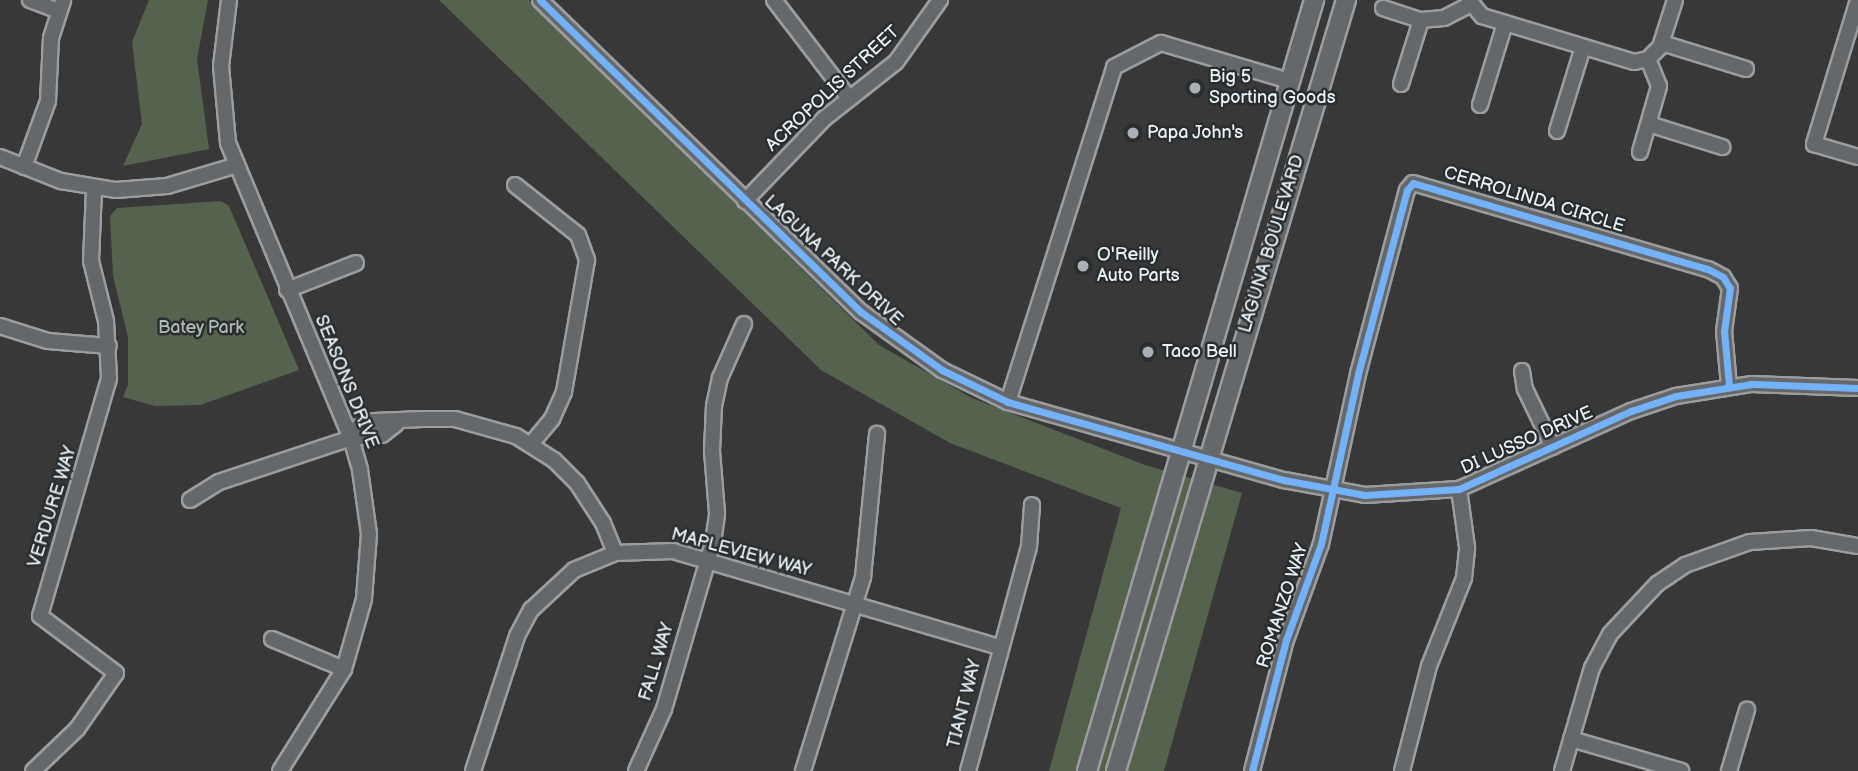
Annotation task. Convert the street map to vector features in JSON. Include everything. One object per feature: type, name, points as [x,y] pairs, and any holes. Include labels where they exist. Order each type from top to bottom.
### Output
[{"type":"main road","name":"LAGUNA BOULEVARD","points":[[1087,771],[1314,0]]},
{"type":"main road","name":"LAGUNA BOULEVARD","points":[[1116,771],[1346,0]]},
{"type":"street","points":[[23,167],[48,101],[50,46],[60,6],[30,0]]},
{"type":"street","name":"SEASONS DRIVE","points":[[229,0],[222,98],[234,166],[351,438],[366,502],[369,566],[344,669],[281,771]]},
{"type":"street","name":"LAGUNA PARK DRIVE","points":[[540,0],[745,201],[886,333],[942,370],[1008,402],[1208,457]]},
{"type":"street","points":[[774,0],[849,98]]},
{"type":"street","name":"ACROPOLIS STREET","points":[[745,201],[849,98],[896,62],[940,0]]},
{"type":"street","points":[[1383,8],[1421,20],[1444,18],[1470,2],[1482,16],[1634,62],[1648,59],[1662,43],[1675,0]]},
{"type":"street","points":[[1858,0],[1814,144],[1858,157]]},
{"type":"street","points":[[1401,84],[1421,20]]},
{"type":"street","points":[[1480,105],[1505,23]]},
{"type":"street","points":[[1008,402],[1114,67],[1161,43],[1289,81]]},
{"type":"street","points":[[1662,43],[1746,69]]},
{"type":"street","points":[[1557,131],[1583,47]]},
{"type":"street","points":[[1640,152],[1659,86],[1648,59]]},
{"type":"street","points":[[1649,124],[1722,147]]},
{"type":"street","points":[[0,157],[23,167],[94,188],[167,186],[234,166]]},
{"type":"street","name":"CERROLINDA CIRCLE","points":[[1331,490],[1403,203],[1413,183],[1682,261],[1723,277],[1730,288],[1724,331],[1728,386]]},
{"type":"street","points":[[515,185],[578,235],[587,260],[564,391],[552,419],[531,444]]},
{"type":"street","name":"VERDURE WAY","points":[[33,771],[77,729],[116,673],[40,617],[103,409],[109,346],[91,261],[94,188]]},
{"type":"street","points":[[287,290],[356,262]]},
{"type":"street","name":"FALL WAY","points":[[636,771],[664,709],[708,561],[718,513],[712,451],[714,406],[720,377],[744,324]]},
{"type":"street","points":[[0,326],[48,341],[109,346]]},
{"type":"street","points":[[1522,371],[1525,389],[1553,447]]},
{"type":"street","name":"DI LUSSO DRIVE","points":[[1208,457],[1331,490],[1365,495],[1459,489],[1631,411],[1728,386],[1858,388]]},
{"type":"street","points":[[190,500],[219,482],[351,438],[356,428],[374,421],[396,424],[455,419],[494,428],[531,444],[566,471],[587,495],[615,553]]},
{"type":"street","points":[[803,771],[856,605],[865,561],[877,434]]},
{"type":"street","points":[[1402,771],[1432,657],[1464,578],[1468,547],[1459,489]]},
{"type":"street","name":"ROMANZO WAY","points":[[1252,771],[1286,640],[1321,544],[1331,490]]},
{"type":"street","name":"TIANT WAY","points":[[968,771],[999,647],[1029,547],[1032,505]]},
{"type":"street","points":[[1562,771],[1592,668],[1610,634],[1632,607],[1675,571],[1714,552],[1750,542],[1811,538],[1858,546]]},
{"type":"street","name":"MAPLEVIEW WAY","points":[[473,771],[517,636],[531,610],[568,574],[615,553],[658,550],[708,561],[999,647]]},
{"type":"street","points":[[272,639],[344,669]]},
{"type":"street","points":[[1729,771],[1747,710]]},
{"type":"street","points":[[1571,739],[1681,771]]},
{"type":"green space","points":[[149,0],[208,0],[197,59],[209,149],[123,166],[142,124],[132,42]]},
{"type":"green space","points":[[439,0],[529,0],[879,345],[972,398],[1145,465],[1242,493],[1164,771],[1049,771],[1121,508],[950,443],[821,370]]},
{"type":"green space","name":"Batey Park","points":[[221,201],[229,206],[299,370],[200,405],[155,406],[123,397],[128,385],[128,337],[113,276],[110,216],[117,208]]},
{"type":"cycle path","points":[[540,0],[861,312],[942,370],[1008,402],[1284,480],[1365,495],[1459,489],[1631,411],[1676,396],[1752,384],[1858,388]]},
{"type":"cycle path","points":[[1252,771],[1286,640],[1321,544],[1358,374],[1407,190],[1413,183],[1708,269],[1723,277],[1730,288],[1724,331],[1729,386]]},
{"type":"place","name":"Big 5 Sporting Goods","points":[[1195,88]]},
{"type":"place","name":"Papa John's","points":[[1133,133]]},
{"type":"place","name":"O'Reilly Auto Parts","points":[[1083,266]]},
{"type":"place","name":"Taco Bell","points":[[1148,352]]}]
